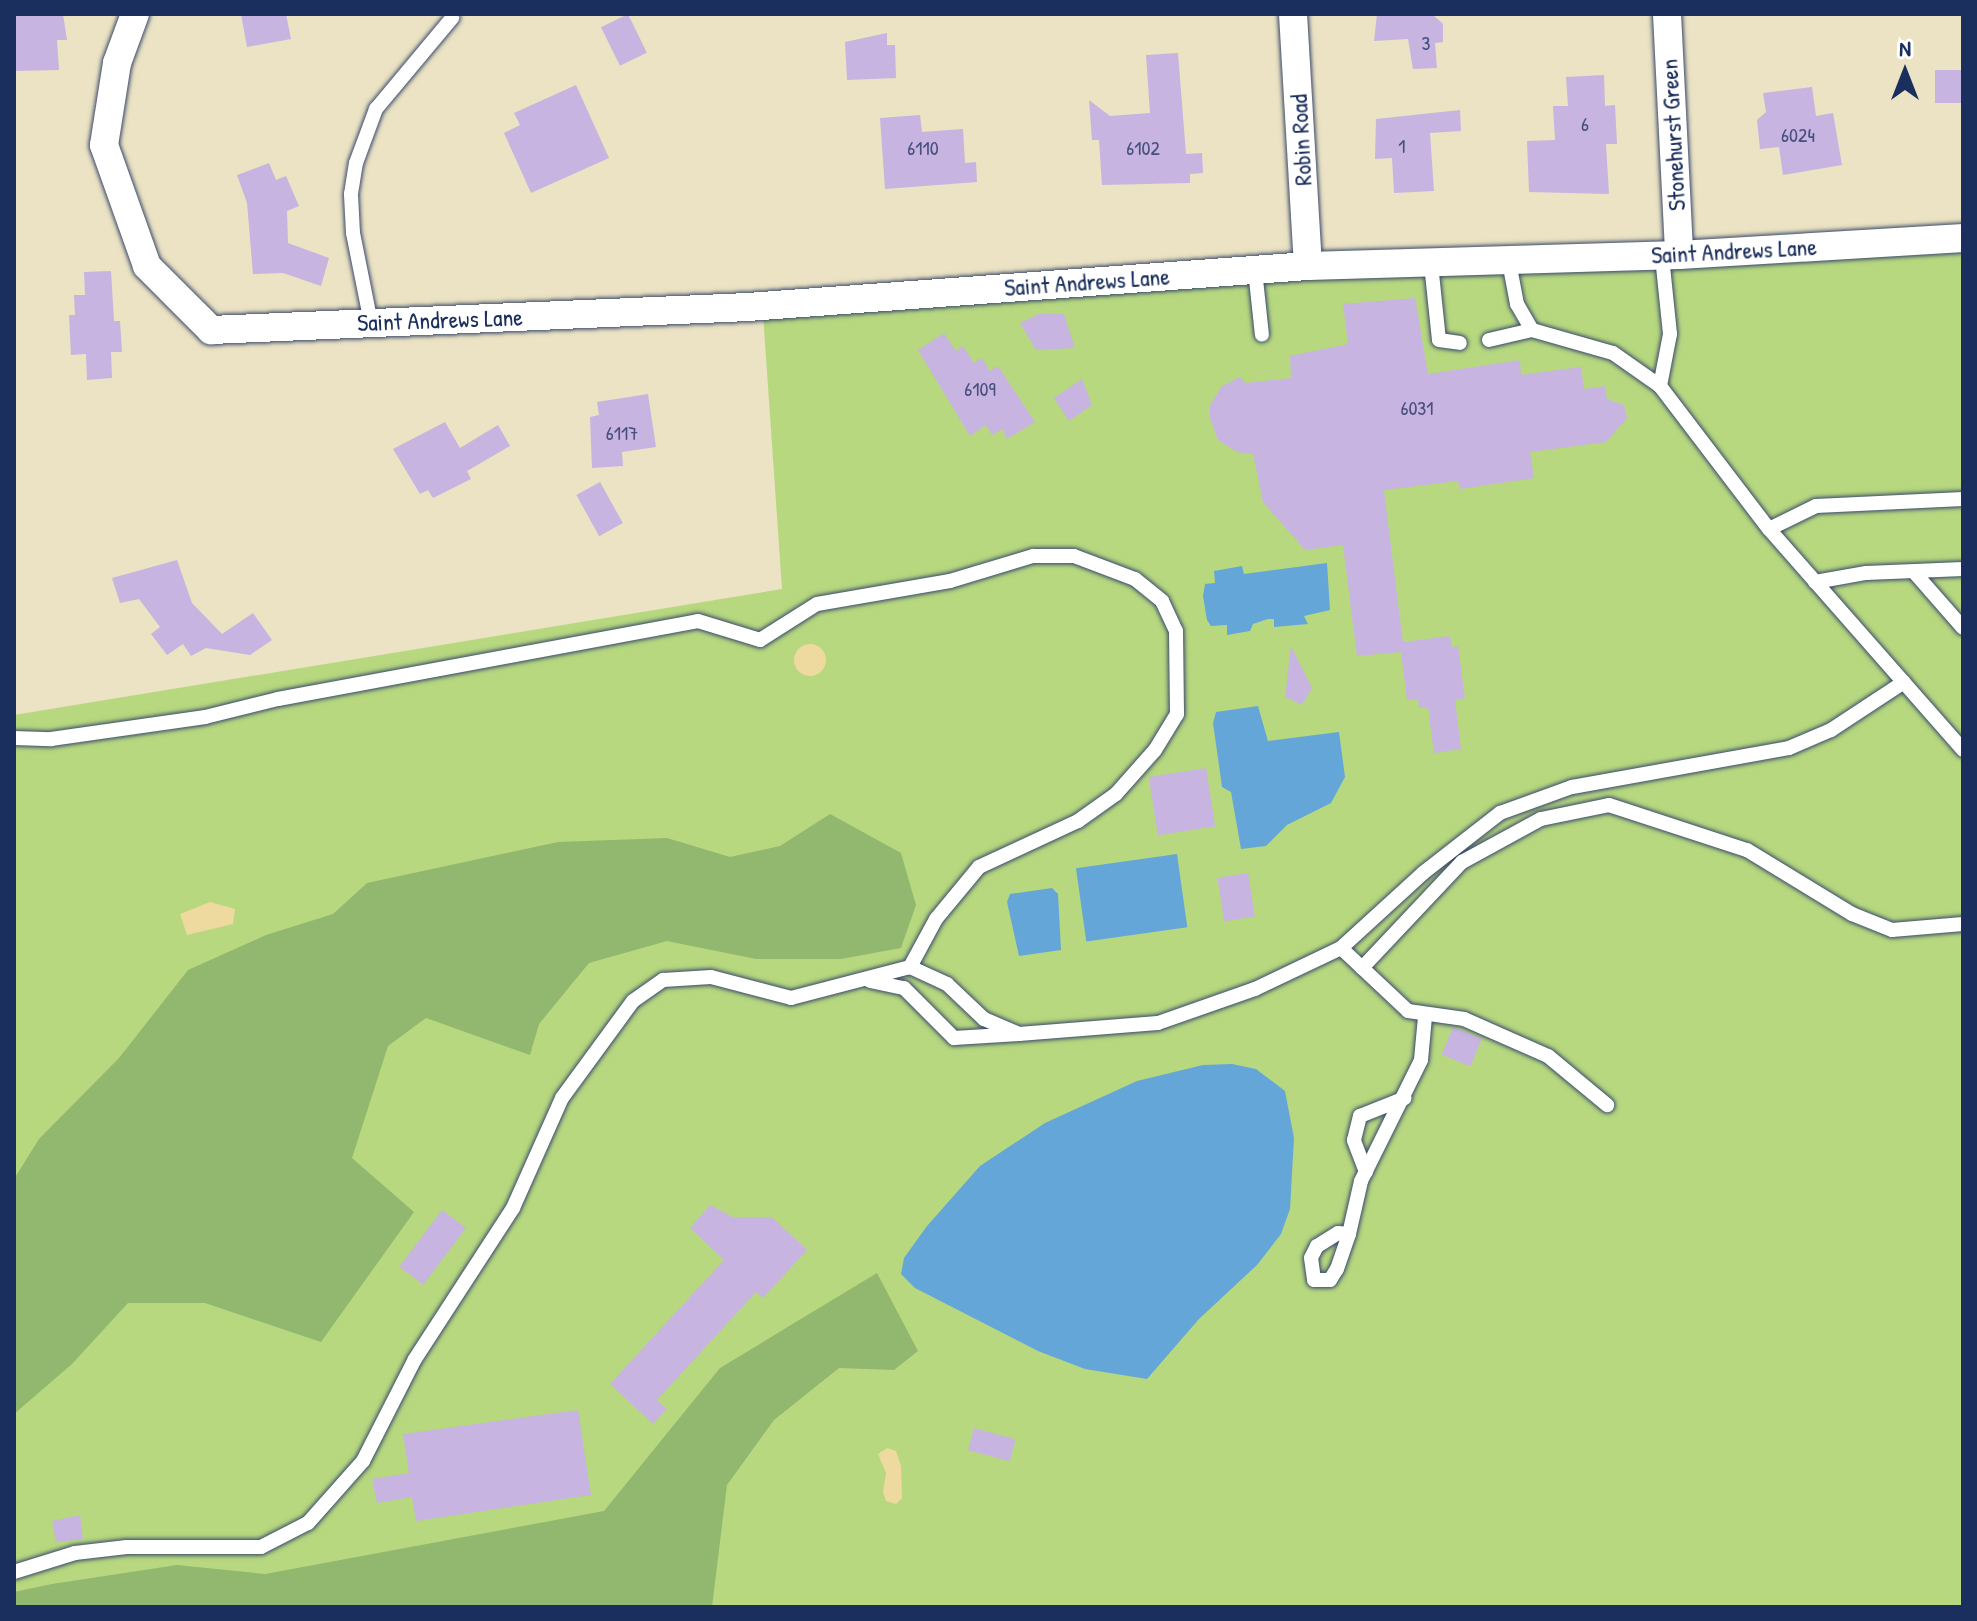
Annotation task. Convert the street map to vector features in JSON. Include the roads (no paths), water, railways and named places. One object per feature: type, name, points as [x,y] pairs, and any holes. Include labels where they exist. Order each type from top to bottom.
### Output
[{"type":"street","name":"Saint Andrews Lane","points":[[135,14],[117,63],[104,145],[147,266],[211,330],[748,307],[1308,266],[1670,256],[1963,238]]},
{"type":"street","name":"Robin Road","points":[[1293,14],[1308,266]]},
{"type":"street","name":"Stonehurst Green","points":[[1667,14],[1670,256]]},
{"type":"lane","points":[[371,323],[353,233],[351,194],[356,163],[376,109],[452,18]]},
{"type":"lane","points":[[1660,386],[1670,334],[1670,256]]},
{"type":"lane","points":[[1509,262],[1517,304],[1532,330]]},
{"type":"lane","points":[[1431,264],[1439,340],[1460,343]]},
{"type":"lane","points":[[1255,270],[1262,335]]},
{"type":"lane","points":[[1489,340],[1532,330],[1613,353],[1660,386],[1769,529],[1963,750]]},
{"type":"lane","points":[[1769,529],[1816,506],[1963,499]]},
{"type":"lane","points":[[14,738],[51,739],[205,717],[682,623],[698,621],[760,640],[817,604],[950,581],[1033,556],[1074,556],[1135,579],[1162,601],[1176,631],[1177,714],[1116,794],[1078,821],[979,867],[936,919],[910,967]]},
{"type":"lane","points":[[1815,582],[1963,569]]},
{"type":"lane","points":[[1914,572],[1963,628]]},
{"type":"lane","points":[[853,982],[904,988],[954,1038],[1158,1023],[1255,989],[1341,948],[1423,873],[1500,813],[1572,787],[1789,748],[1831,730],[1904,682]]},
{"type":"lane","points":[[1362,968],[1462,862],[1541,819],[1609,805],[1747,850],[1852,914],[1892,930],[1963,924]]},
{"type":"lane","points":[[1341,948],[1408,1011],[1425,1017],[1464,1019],[1548,1056],[1607,1105]]},
{"type":"lane","points":[[14,1572],[75,1553],[127,1547],[261,1547],[308,1523],[363,1461],[415,1359],[513,1208],[562,1098],[633,1001],[663,980],[711,977],[791,998],[910,967],[947,984],[984,1019],[1019,1034]]},
{"type":"lane","points":[[1349,1234],[1366,1172],[1421,1060],[1425,1017]]},
{"type":"lane","points":[[1366,1172],[1354,1140],[1360,1116],[1405,1098]]},
{"type":"water","points":[[1327,563],[1330,610],[1304,616],[1308,624],[1274,627],[1274,619],[1268,619],[1253,624],[1250,631],[1227,635],[1227,625],[1211,626],[1207,620],[1203,596],[1205,584],[1215,583],[1214,571],[1242,566],[1244,574]]},
{"type":"water","points":[[1258,706],[1268,741],[1339,732],[1345,777],[1331,803],[1287,825],[1266,846],[1241,849],[1231,792],[1222,787],[1213,723],[1216,712]]},
{"type":"water","points":[[1177,854],[1187,927],[1086,941],[1076,868]]},
{"type":"water","points":[[1052,888],[1058,894],[1061,950],[1019,956],[1007,902],[1010,894]]},
{"type":"water","points":[[1232,1064],[1256,1069],[1285,1091],[1294,1138],[1290,1209],[1281,1234],[1257,1265],[1199,1319],[1147,1379],[1085,1369],[1038,1351],[915,1288],[901,1274],[904,1258],[927,1226],[980,1166],[1045,1123],[1137,1081],[1203,1065]]}]
